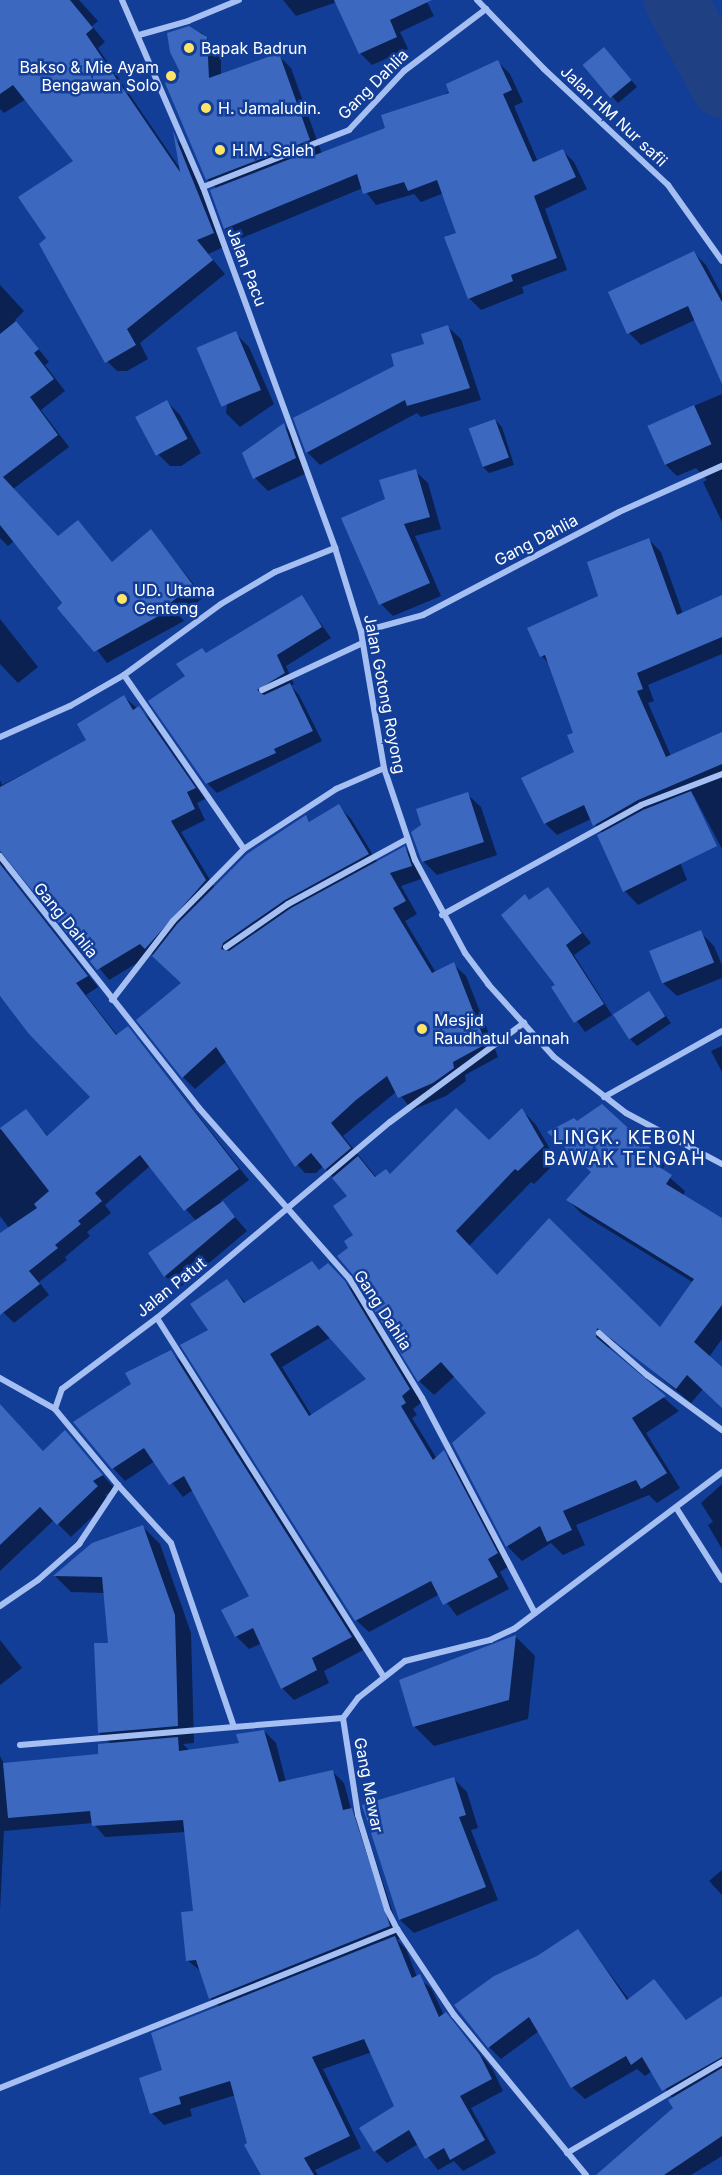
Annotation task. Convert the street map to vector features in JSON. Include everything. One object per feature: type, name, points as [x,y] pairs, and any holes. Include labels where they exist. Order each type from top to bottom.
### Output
[{"type":"street","name":"Jalan Pacu","points":[[122,0],[203,187],[335,548]]},
{"type":"street","points":[[139,35],[188,21],[238,0]]},
{"type":"street","name":"Jalan HM Nur safii","points":[[477,0],[668,185],[722,261]]},
{"type":"street","name":"Gang Dahlia","points":[[203,187],[349,130],[404,71],[486,9]]},
{"type":"street","name":"Gang Dahlia","points":[[361,632],[423,615],[619,512],[722,465]]},
{"type":"street","points":[[0,737],[70,706],[124,675],[230,599],[275,572],[335,548]]},
{"type":"street","name":"Jalan Gotong Royong","points":[[335,548],[361,632],[384,768],[408,839],[442,915],[488,984],[554,1057],[604,1097],[671,1140],[722,1164]]},
{"type":"street","points":[[262,690],[363,644]]},
{"type":"street","points":[[124,675],[244,849]]},
{"type":"street","points":[[112,1000],[173,921],[244,849],[336,789],[384,768]]},
{"type":"street","points":[[442,915],[641,805],[722,774]]},
{"type":"street","points":[[226,947],[288,904],[408,839]]},
{"type":"street","name":"Gang Dahlia","points":[[0,856],[112,1000],[287,1211],[349,1278],[387,1337],[535,1613]]},
{"type":"street","name":"Jalan Patut","points":[[55,1409],[62,1389],[83,1370],[157,1318],[287,1211],[390,1122],[524,1023]]},
{"type":"street","points":[[604,1097],[722,1031]]},
{"type":"street","points":[[157,1318],[383,1675]]},
{"type":"street","points":[[599,1333],[647,1375],[722,1430]]},
{"type":"street","points":[[0,1378],[55,1409],[118,1485],[171,1543],[234,1727]]},
{"type":"street","name":"Gang Mawar","points":[[586,2175],[454,2015],[397,1929],[387,1909],[358,1815],[343,1718],[383,1675],[405,1661],[490,1640],[535,1613],[622,1545],[677,1509],[722,1472]]},
{"type":"street","points":[[0,1606],[38,1580],[79,1544],[118,1485]]},
{"type":"street","points":[[677,1509],[722,1580]]},
{"type":"street","points":[[20,1745],[343,1718]]},
{"type":"street","points":[[0,2088],[397,1929]]},
{"type":"street","points":[[567,2153],[722,2062]]},
{"type":"building","points":[[0,0],[70,0],[93,28],[86,34],[180,172],[173,131],[214,233],[197,240],[213,260],[127,329],[136,345],[105,363],[39,244],[46,238],[18,197],[73,161],[13,85],[0,94]]},
{"type":"building","points":[[334,0],[432,0],[390,20],[397,37],[359,54]]},
{"type":"building","points":[[189,26],[207,37],[209,78],[279,53],[310,140],[206,180],[165,83],[180,72],[170,52],[167,33]]},
{"type":"building","points":[[604,47],[632,80],[610,98],[583,65]]},
{"type":"building","points":[[498,60],[512,90],[503,94],[533,162],[563,149],[576,177],[534,196],[557,258],[511,275],[513,281],[468,299],[444,237],[456,233],[437,180],[408,191],[404,182],[363,194],[357,174],[224,229],[210,190],[313,150],[315,155],[385,128],[381,115],[449,93],[446,84]]},
{"type":"building","points":[[694,251],[722,302],[722,384],[688,306],[627,334],[608,292]]},
{"type":"building","points":[[16,321],[39,349],[34,353],[54,379],[30,397],[58,435],[3,477],[58,536],[78,520],[112,562],[151,529],[193,585],[170,603],[173,608],[94,652],[57,608],[62,603],[0,525],[0,334]]},
{"type":"building","points":[[448,325],[470,388],[407,406],[405,400],[306,453],[293,418],[394,366],[391,354],[424,344],[421,334]]},
{"type":"building","points":[[236,331],[261,390],[221,407],[196,348]]},
{"type":"building","points":[[167,400],[188,439],[156,456],[135,417]]},
{"type":"building","points":[[694,405],[711,444],[665,465],[647,426]]},
{"type":"building","points":[[495,419],[509,458],[483,467],[469,429]]},
{"type":"building","points":[[284,423],[296,458],[253,479],[242,453]]},
{"type":"building","points":[[416,469],[430,517],[404,524],[430,583],[379,605],[341,518],[385,499],[379,480]]},
{"type":"building","points":[[649,538],[677,615],[722,595],[722,637],[637,673],[643,689],[637,691],[666,757],[722,732],[722,764],[638,800],[593,826],[584,805],[544,824],[521,778],[574,752],[567,735],[573,733],[545,655],[540,657],[527,628],[598,596],[587,562]]},
{"type":"building","points":[[302,595],[322,627],[277,655],[285,673],[257,690],[264,695],[290,683],[313,731],[274,749],[276,753],[206,784],[148,701],[185,676],[176,664],[202,648],[206,653]]},
{"type":"building","points":[[124,695],[133,710],[139,706],[196,788],[187,792],[195,809],[171,821],[206,880],[145,949],[140,944],[97,970],[0,851],[0,787],[86,740],[77,724]]},
{"type":"building","points":[[691,791],[717,846],[623,892],[597,835],[643,810]]},
{"type":"building","points":[[468,792],[484,842],[422,862],[411,832],[421,825],[416,809]]},
{"type":"building","points":[[339,804],[369,854],[285,900],[223,943],[221,949],[229,951],[291,908],[405,846],[412,866],[390,873],[406,901],[393,908],[432,973],[454,962],[486,1044],[453,1062],[454,1068],[433,1083],[398,1098],[387,1076],[356,1100],[331,1123],[351,1148],[325,1170],[311,1153],[295,1167],[216,1047],[182,1078],[136,1020],[181,983],[152,956],[177,924],[247,854],[306,815],[309,822]]},
{"type":"building","points":[[0,864],[88,976],[76,983],[116,1035],[128,1026],[239,1169],[184,1211],[140,1155],[95,1193],[102,1201],[78,1221],[81,1224],[55,1245],[58,1248],[29,1271],[40,1284],[0,1315],[0,1233],[37,1208],[34,1204],[49,1191],[0,1128],[26,1109],[47,1136],[90,1097],[29,1034],[0,996]]},
{"type":"building","points":[[548,887],[582,933],[566,945],[604,1004],[574,1023],[551,987],[555,985],[501,915],[525,894],[529,900]]},
{"type":"building","points":[[701,930],[714,962],[662,983],[649,951]]},
{"type":"building","points":[[649,991],[665,1016],[629,1040],[613,1014]]},
{"type":"building","points":[[602,1104],[652,1150],[645,1158],[672,1175],[666,1184],[722,1218],[722,1305],[694,1342],[722,1367],[722,1408],[687,1375],[676,1389],[597,1328],[596,1337],[666,1396],[632,1418],[667,1473],[641,1489],[636,1480],[563,1511],[572,1530],[547,1542],[540,1526],[506,1547],[452,1443],[486,1413],[441,1362],[418,1382],[353,1275],[337,1256],[348,1248],[344,1241],[353,1235],[333,1206],[347,1196],[332,1178],[358,1156],[375,1177],[386,1169],[390,1174],[456,1108],[489,1140],[522,1108],[544,1146],[518,1171],[515,1169],[456,1231],[497,1275],[549,1218],[660,1327],[694,1279],[566,1200],[591,1172],[547,1132],[574,1118],[577,1121]]},
{"type":"building","points":[[223,1201],[235,1217],[164,1277],[148,1253]]},
{"type":"building","points":[[312,1261],[319,1270],[328,1263],[345,1281],[410,1389],[402,1396],[406,1403],[401,1406],[433,1460],[444,1450],[498,1553],[488,1559],[498,1577],[443,1605],[431,1581],[355,1621],[180,1345],[208,1330],[190,1304],[227,1279],[244,1303]],"holes":[[[318,1325],[366,1379],[309,1416],[270,1354]]]},
{"type":"building","points":[[171,1350],[352,1637],[312,1658],[317,1670],[281,1689],[253,1628],[235,1637],[221,1610],[249,1596],[184,1476],[169,1485],[144,1448],[112,1469],[73,1422],[131,1384],[125,1373]]},
{"type":"building","points":[[0,1404],[43,1451],[65,1430],[103,1475],[93,1481],[98,1486],[57,1525],[40,1507],[0,1545]]},
{"type":"building","points":[[143,1525],[175,1615],[178,1726],[98,1733],[94,1643],[108,1643],[102,1577],[53,1576],[92,1543]]},
{"type":"building","points":[[516,1635],[509,1700],[413,1727],[399,1680]]},
{"type":"building","points":[[264,1730],[279,1782],[333,1770],[343,1810],[352,1808],[390,1926],[209,1999],[196,1960],[186,1961],[181,1912],[193,1911],[183,1820],[92,1826],[90,1811],[8,1818],[3,1763],[98,1754],[98,1744],[178,1737],[179,1751],[239,1743],[236,1734]]},
{"type":"building","points":[[454,1777],[466,1815],[459,1817],[486,1887],[399,1920],[362,1805]]},
{"type":"building","points":[[578,1929],[627,2000],[654,1979],[686,2020],[722,1996],[722,2057],[662,2091],[642,2057],[631,2065],[626,2056],[571,2088],[529,2017],[488,2048],[454,2005],[494,1976],[537,1956]]},
{"type":"building","points":[[395,1936],[412,1978],[420,1974],[439,2017],[446,2012],[480,2055],[492,2079],[460,2096],[485,2140],[450,2160],[444,2148],[425,2159],[409,2130],[374,2152],[359,2128],[394,2106],[364,2039],[312,2057],[350,2136],[304,2158],[314,2175],[261,2175],[244,2145],[247,2143],[230,2081],[179,2097],[181,2104],[150,2114],[139,2078],[162,2070],[151,2033]]},
{"type":"building","points":[[722,2068],[722,2136],[664,2175],[596,2175],[673,2108],[668,2100]]},
{"type":"waterway","points":[[675,0],[722,86]]},
{"type":"place","name":"Bapak Badrun","points":[[189,48]]},
{"type":"place","name":"Bakso & Mie Ayam Bengawan Solo","points":[[171,76]]},
{"type":"place","name":"H. Jamaludin.","points":[[206,108]]},
{"type":"place","name":"H.M. Saleh","points":[[220,150]]},
{"type":"place","name":"UD. Utama Genteng","points":[[122,599]]},
{"type":"place","name":"Mesjid Raudhatul Jannah","points":[[422,1029]]},
{"type":"district","name":"LINGK. KEBON BAWAK TENGAH","points":[[625,1149]]}]
